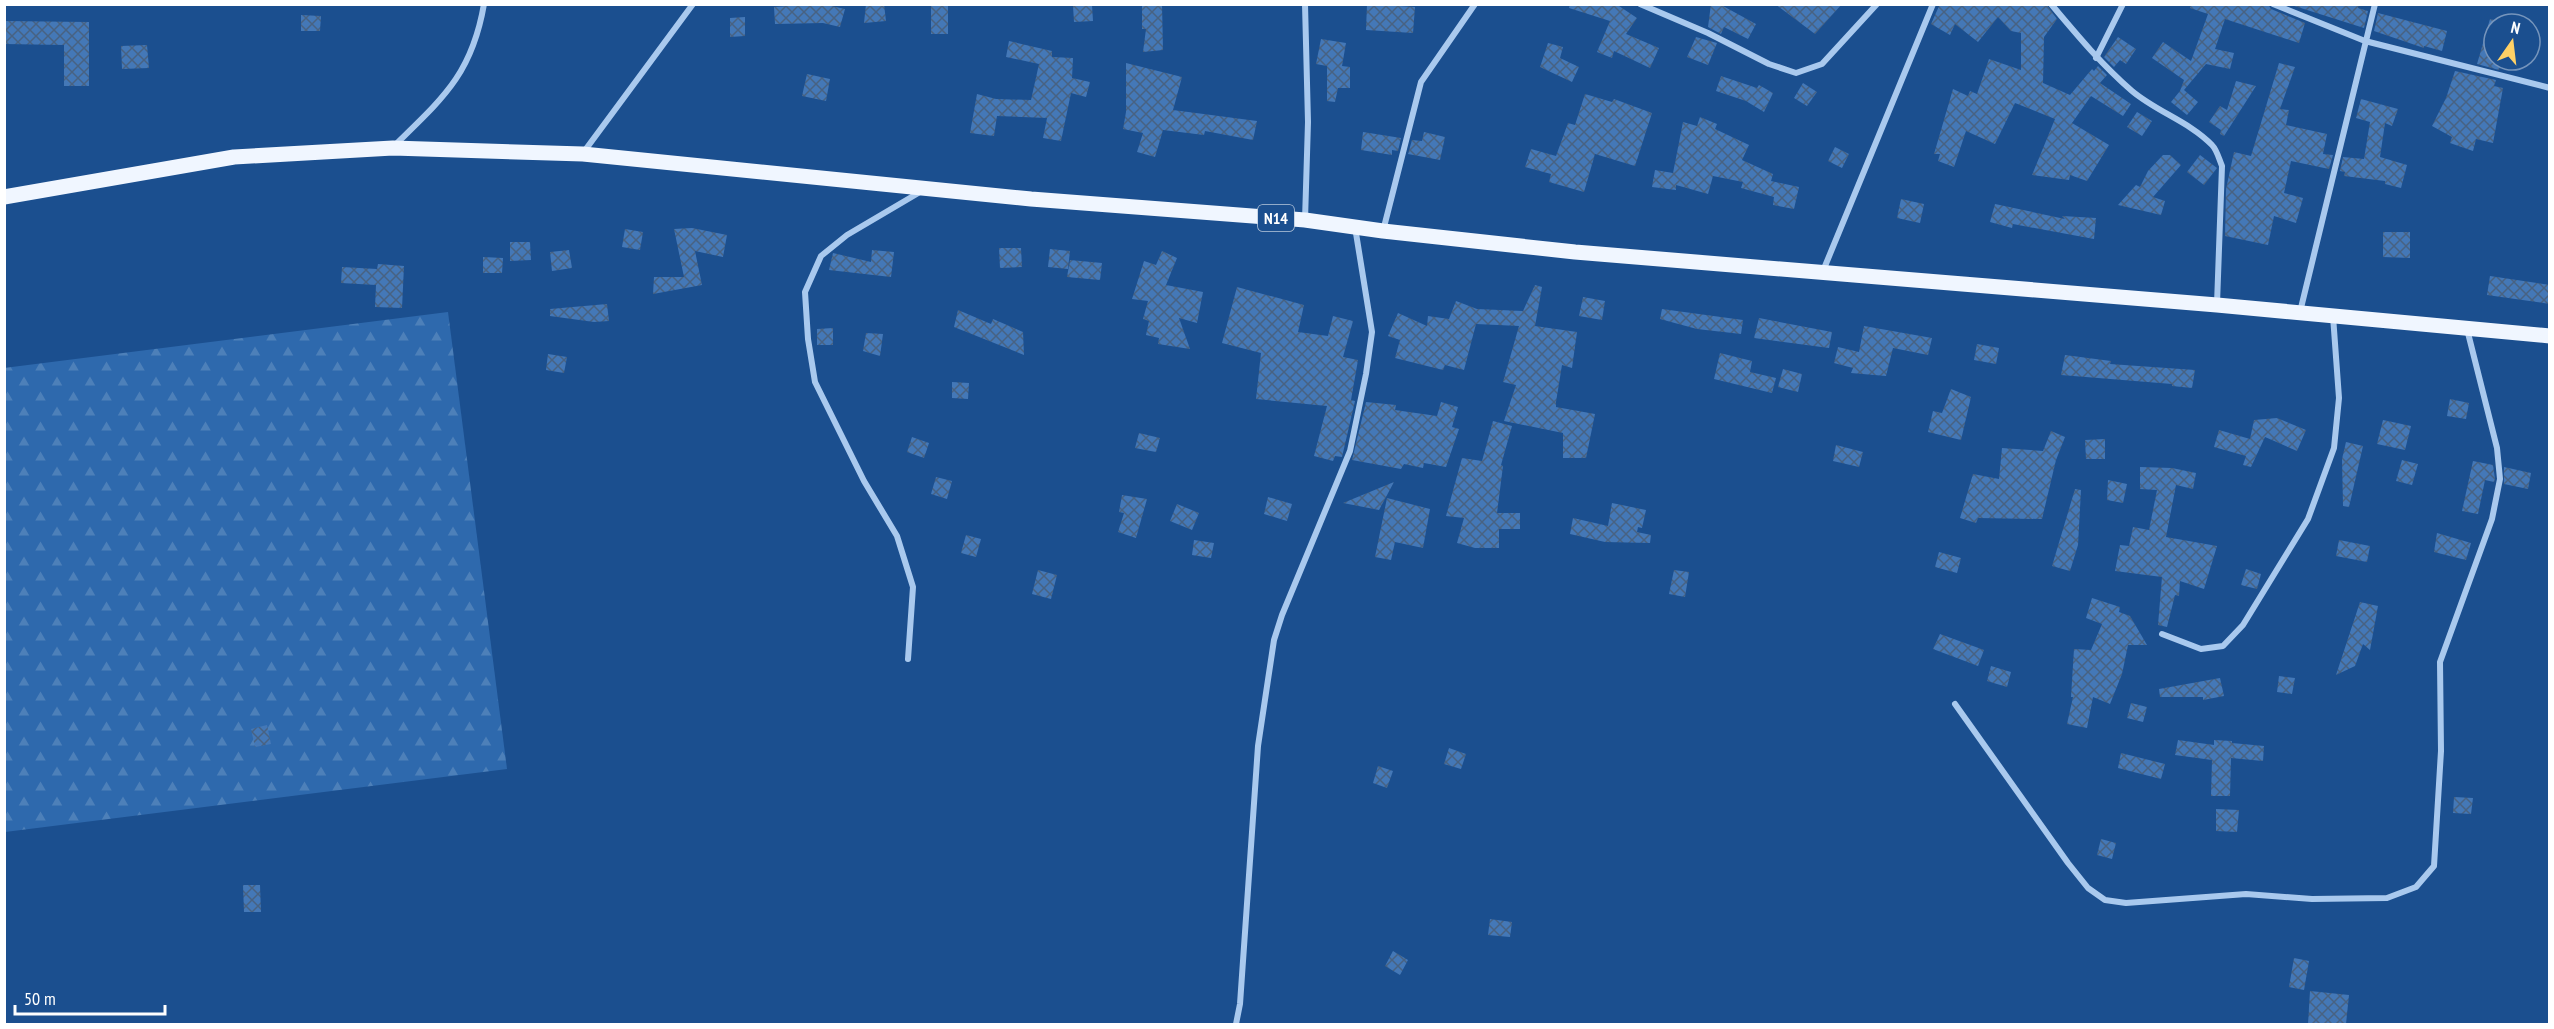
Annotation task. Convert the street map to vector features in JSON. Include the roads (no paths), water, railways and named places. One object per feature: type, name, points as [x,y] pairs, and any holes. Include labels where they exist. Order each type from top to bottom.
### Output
[{"type":"main road","name":"N14","points":[[4,197],[234,157],[393,148],[583,154],[926,189],[1305,220],[1575,252],[2300,312],[2550,336]]},
{"type":"street","points":[[393,148],[438,102],[464,69],[479,30],[484,4]]},
{"type":"street","points":[[583,154],[693,4]]},
{"type":"street","points":[[1305,4],[1308,122],[1305,220]]},
{"type":"street","points":[[1383,231],[1421,82],[1475,4]]},
{"type":"street","points":[[1640,4],[1708,33],[1769,64],[1796,72],[1822,64],[1877,4]]},
{"type":"street","points":[[1823,271],[1933,4]]},
{"type":"street","points":[[2051,4],[2096,58],[2148,105],[2186,126],[2213,146],[2222,166],[2217,305]]},
{"type":"street","points":[[2096,58],[2122,4]]},
{"type":"street","points":[[2273,4],[2366,41],[2550,88]]},
{"type":"street","points":[[2300,312],[2375,4]]},
{"type":"street","points":[[908,659],[913,587],[897,536],[864,481],[815,382],[808,339],[805,292],[821,256],[847,235],[926,189]]},
{"type":"street","points":[[1236,1024],[1240,1004],[1258,746],[1274,640],[1282,615],[1350,452],[1366,375],[1372,332],[1355,227]]},
{"type":"street","points":[[2162,634],[2201,649],[2223,646],[2243,625],[2307,519],[2334,448],[2339,398],[2333,315]]},
{"type":"street","points":[[1956,704],[2068,863],[2088,888],[2105,900],[2126,903],[2246,894],[2312,899],[2387,898],[2416,887],[2434,866],[2442,751],[2440,662],[2492,519],[2500,479],[2497,448],[2467,328]]}]
